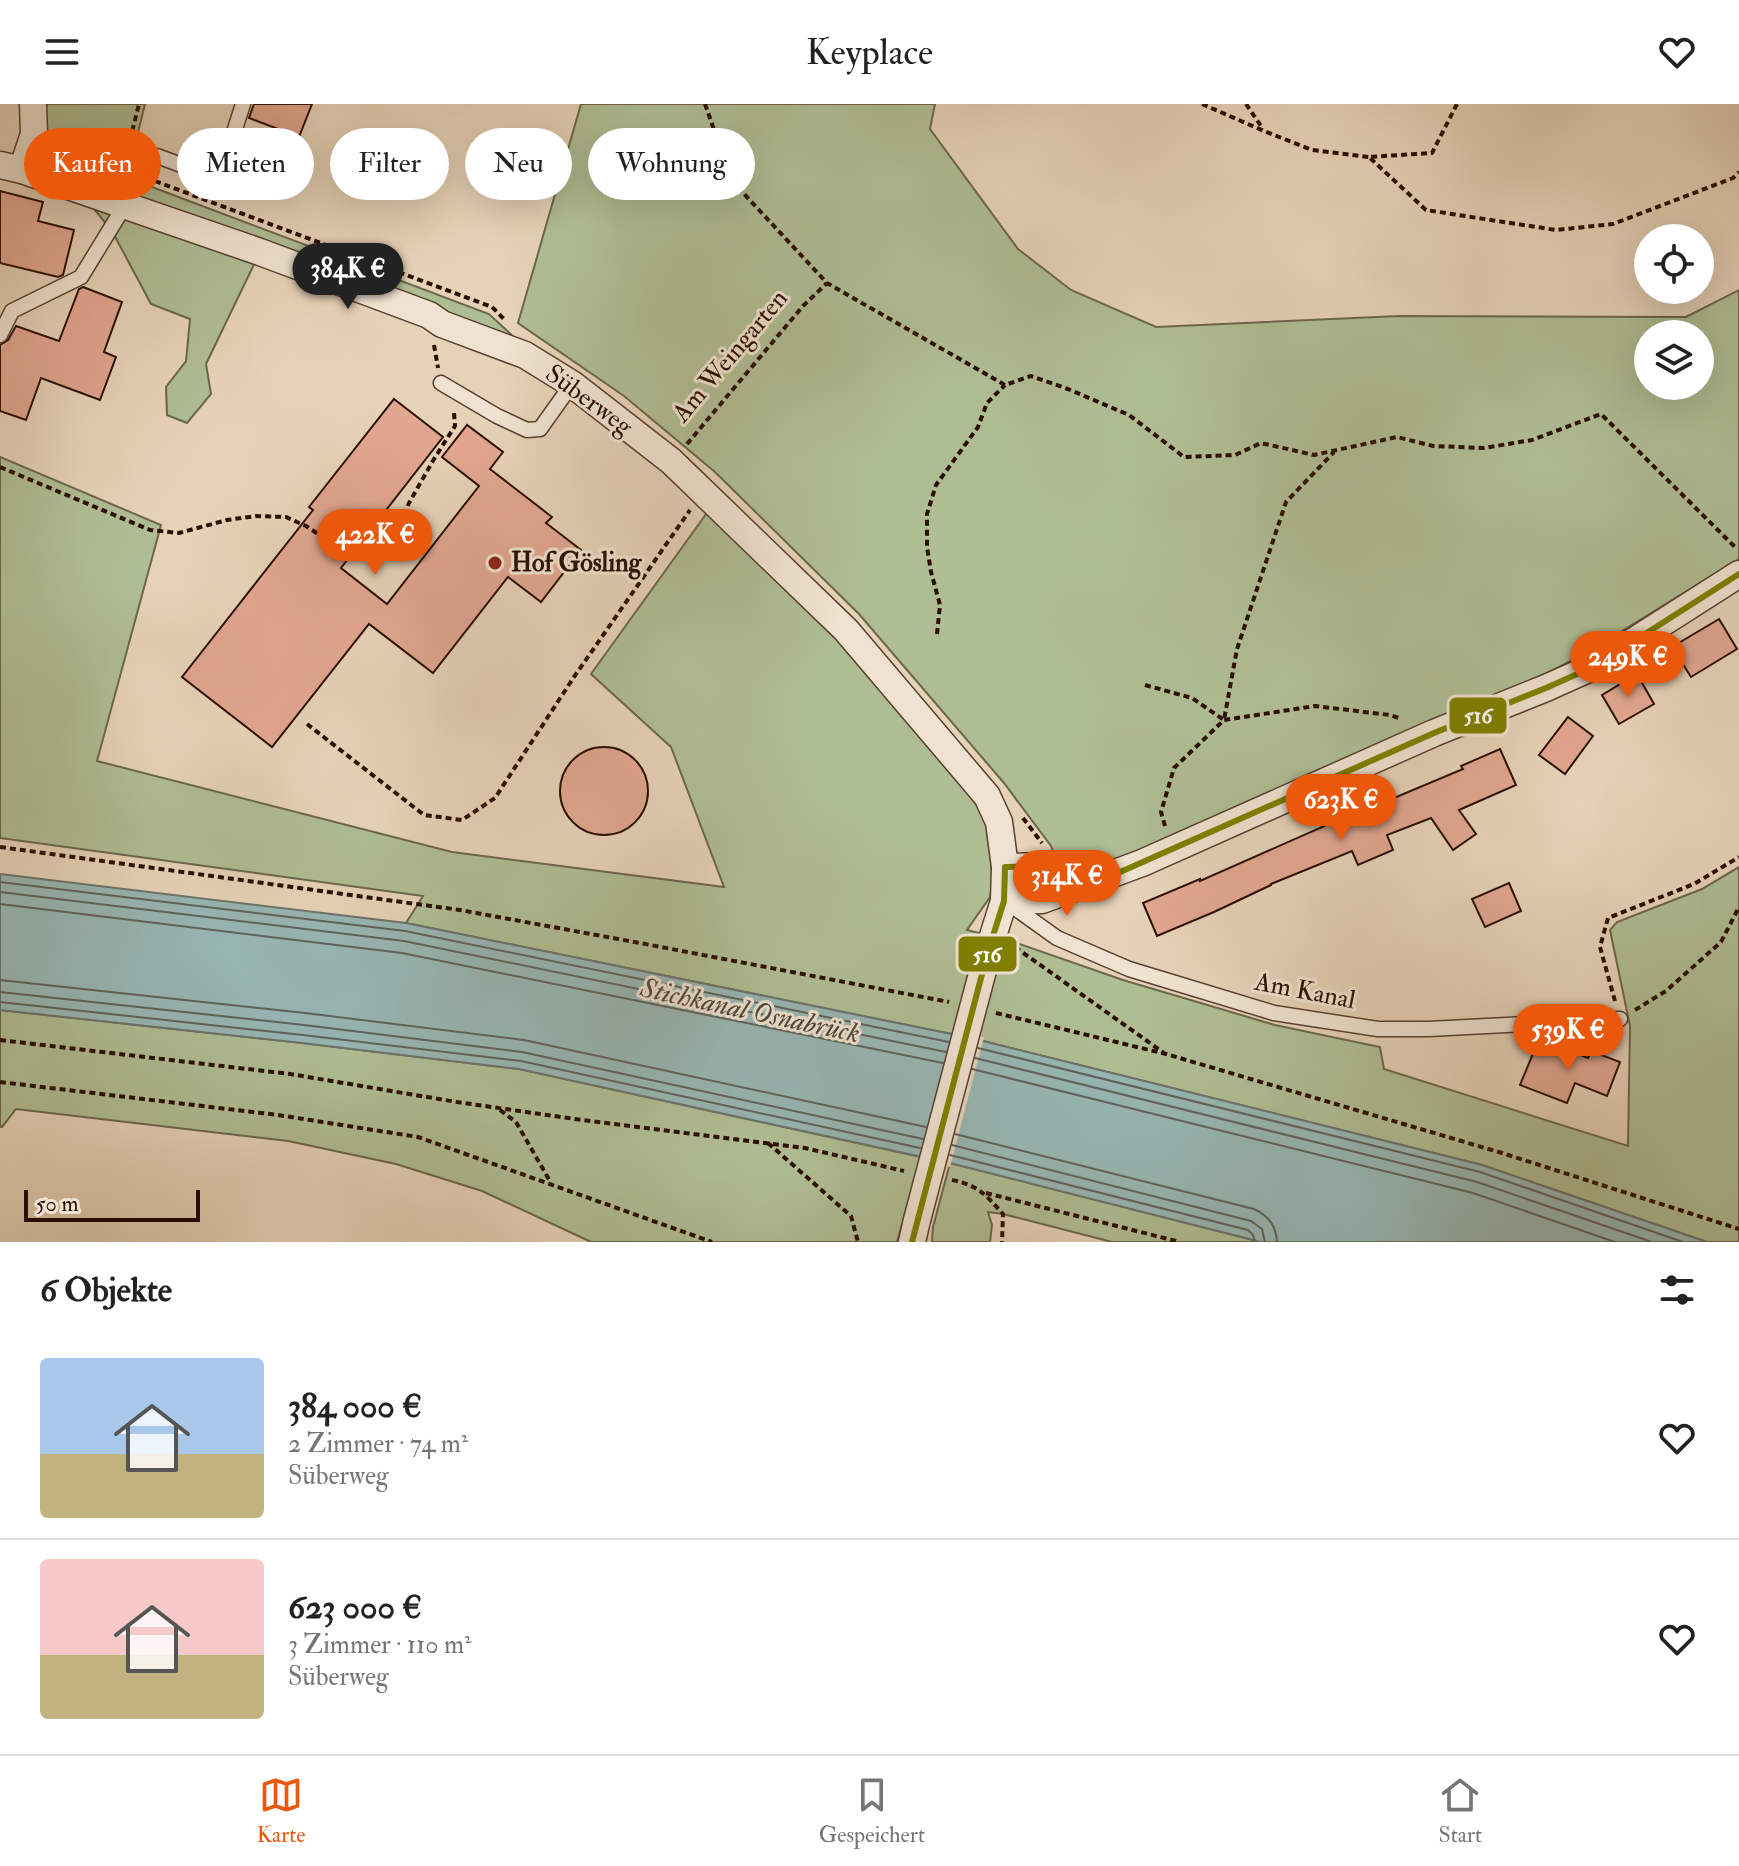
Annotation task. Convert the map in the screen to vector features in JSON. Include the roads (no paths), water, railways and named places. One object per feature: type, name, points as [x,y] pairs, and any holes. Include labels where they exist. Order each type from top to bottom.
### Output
[{"type":"street","points":[[11,168],[34,134],[33,104]]},
{"type":"street","name":"Süberweg","points":[[11,168],[125,205],[429,315],[442,324],[525,355],[572,384],[671,461],[846,630],[987,796],[999,822],[1005,867],[1004,901],[914,1231]]},
{"type":"street","points":[[1004,901],[1042,900],[1118,873],[1434,733],[1546,688],[1595,666],[1739,574]]},
{"type":"street","points":[[1005,867],[1045,866],[1118,873]]},
{"type":"lane","points":[[0,335],[12,311],[81,277],[125,205],[130,172],[157,156],[219,179],[243,104]]},
{"type":"lane","points":[[441,383],[527,430],[540,429],[572,384]]},
{"type":"lane","name":"Am Kanal","points":[[1004,901],[1057,938],[1129,969],[1274,1013],[1378,1029],[1620,1019]]},
{"type":"water","name":"Stichkanal Osnabrück","points":[[0,874],[406,923],[971,1038],[1482,1165],[1707,1242],[1261,1242],[950,1163],[519,1069],[0,1010]]},
{"type":"place","name":"Hof Gösling","points":[[495,563]]}]
